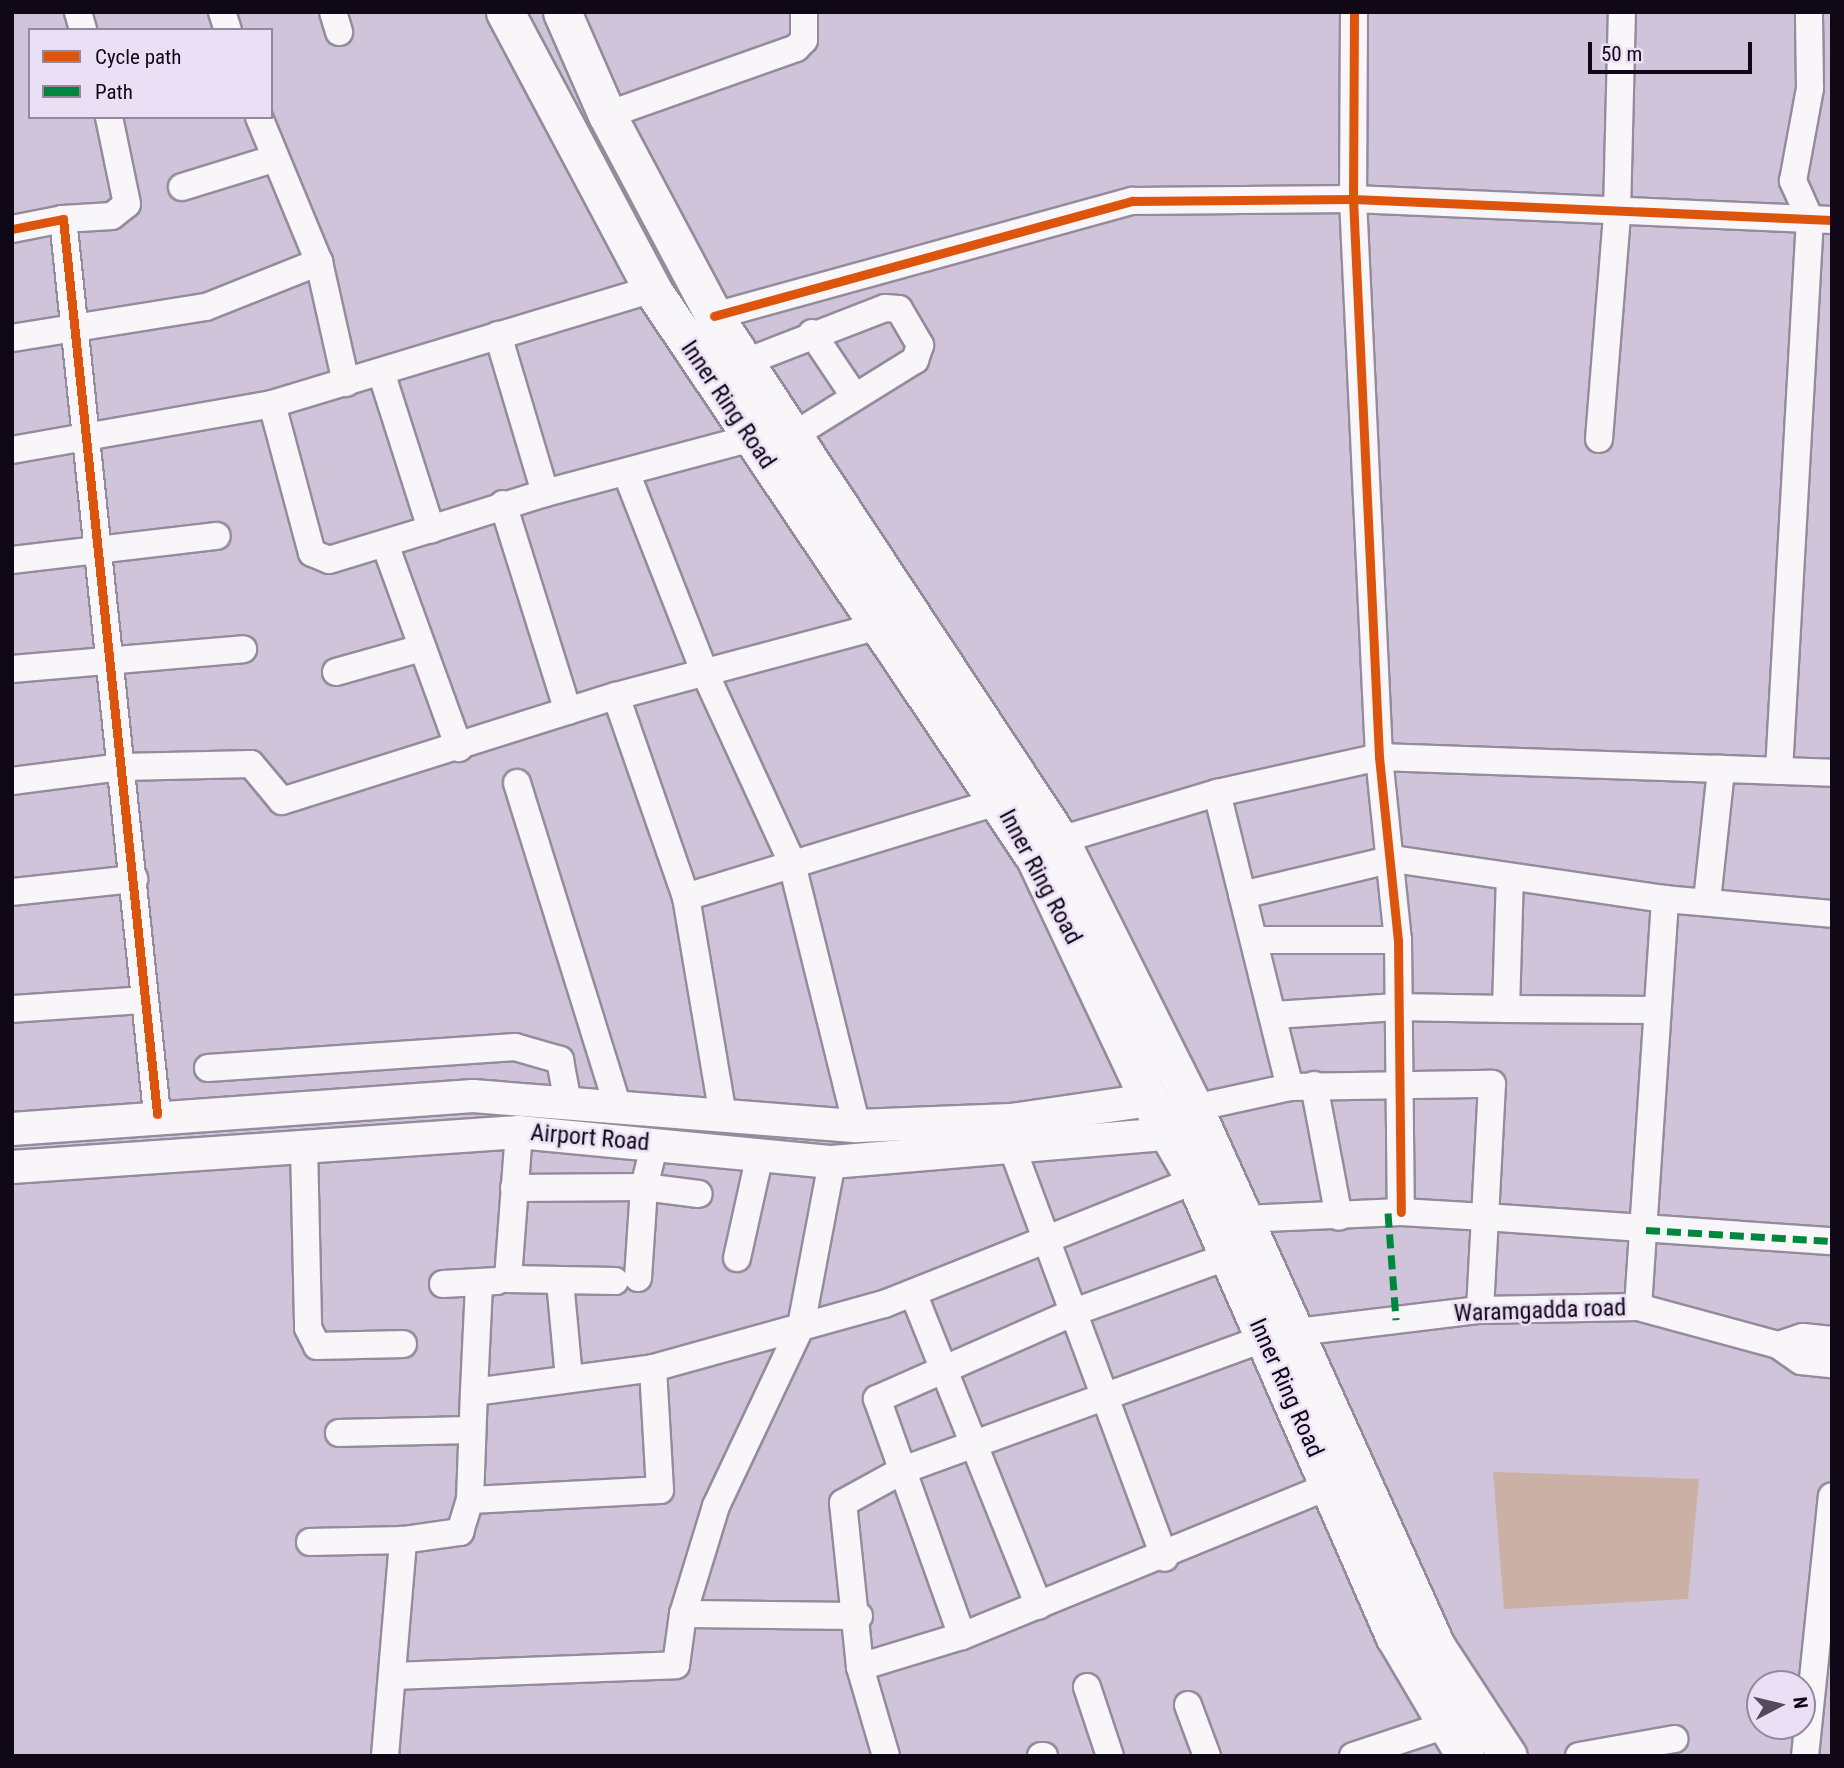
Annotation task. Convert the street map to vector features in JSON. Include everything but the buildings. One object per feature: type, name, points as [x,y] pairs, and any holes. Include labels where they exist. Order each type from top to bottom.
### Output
[{"type":"highway","name":"Inner Ring Road","points":[[505,12],[652,289],[1000,801],[1035,858],[1149,1100],[1195,1180],[1228,1256],[1280,1335],[1402,1611],[1443,1726],[1465,1756]]},
{"type":"highway","name":"Inner Ring Road","points":[[562,12],[607,115],[714,316],[791,437],[1060,840],[1194,1108],[1243,1219],[1330,1486],[1402,1611],[1507,1756]]},
{"type":"main road","name":"Airport Road","points":[[12,1129],[157,1114],[472,1096],[857,1126],[1011,1120],[1149,1100]]},
{"type":"main road","points":[[157,1114],[161,1154]]},
{"type":"main road","name":"Airport Road","points":[[12,1167],[161,1154],[519,1132],[832,1162],[1013,1150],[1167,1134]]},
{"type":"street","points":[[607,115],[796,48],[804,40],[804,12]]},
{"type":"street","points":[[1354,12],[1353,199],[1379,757],[1394,859],[1398,940],[1401,1212]]},
{"type":"street","points":[[1599,439],[1617,213],[1622,12]]},
{"type":"street","points":[[1779,771],[1821,219],[1793,181],[1810,88],[1809,12]]},
{"type":"street","points":[[12,229],[63,219],[112,216],[127,204],[108,119]]},
{"type":"street","points":[[260,119],[273,159],[319,262],[346,383]]},
{"type":"street","points":[[182,187],[273,159]]},
{"type":"street","points":[[714,316],[1122,202],[1353,199],[1617,213],[1821,219]]},
{"type":"street","points":[[63,219],[157,1114]]},
{"type":"street","points":[[12,338],[206,307],[319,262]]},
{"type":"street","points":[[12,450],[87,441],[272,404],[382,375],[498,335],[652,289]]},
{"type":"street","points":[[743,363],[812,333],[885,308],[900,309],[920,345],[915,360],[791,437]]},
{"type":"street","points":[[812,333],[855,397]]},
{"type":"street","points":[[498,335],[545,493]]},
{"type":"street","points":[[382,375],[431,529]]},
{"type":"street","points":[[272,404],[312,553],[328,560],[386,547],[503,504],[751,438]]},
{"type":"street","points":[[626,472],[704,671],[792,860],[857,1126]]},
{"type":"street","points":[[503,504],[568,711]]},
{"type":"street","points":[[12,560],[217,536]]},
{"type":"street","points":[[386,547],[418,649],[459,748]]},
{"type":"street","points":[[12,781],[122,767],[251,764],[282,801],[459,748],[616,696],[879,626]]},
{"type":"street","points":[[12,669],[111,656],[243,649]]},
{"type":"street","points":[[336,672],[418,649]]},
{"type":"street","points":[[616,696],[686,897],[723,1115]]},
{"type":"street","points":[[1060,840],[1217,793],[1379,757],[1832,773]]},
{"type":"street","points":[[1707,901],[1721,769]]},
{"type":"street","points":[[516,783],[618,1107]]},
{"type":"street","points":[[1217,793],[1274,1015],[1302,1086],[1339,1217]]},
{"type":"street","points":[[686,897],[792,860],[1000,801]]},
{"type":"street","points":[[1242,895],[1394,859],[1665,899],[1832,914]]},
{"type":"street","points":[[1506,1009],[1510,877]]},
{"type":"street","points":[[12,891],[134,879]]},
{"type":"street","points":[[1638,1307],[1646,1230],[1665,899]]},
{"type":"street","points":[[1255,940],[1398,940]]},
{"type":"street","points":[[12,1009],[144,1000]]},
{"type":"street","points":[[1274,1015],[1397,1007],[1657,1010]]},
{"type":"street","points":[[208,1068],[515,1047],[560,1060],[568,1103]]},
{"type":"street","points":[[1194,1108],[1302,1086],[1492,1084],[1480,1310]]},
{"type":"street","points":[[508,1279],[519,1132]]},
{"type":"street","points":[[443,1284],[479,1285],[508,1279],[626,1279],[655,1143]]},
{"type":"street","points":[[304,1146],[308,1328],[317,1346],[403,1344]]},
{"type":"street","points":[[1013,1150],[1165,1558]]},
{"type":"street","points":[[737,1258],[760,1154]]},
{"type":"street","points":[[393,1676],[676,1665],[682,1614],[716,1506],[801,1326],[832,1162]]},
{"type":"street","points":[[474,1392],[653,1368],[801,1326],[913,1293],[1195,1180]]},
{"type":"street","points":[[514,1188],[644,1188],[699,1195]]},
{"type":"street","points":[[1243,1219],[1339,1217],[1401,1212],[1832,1241]]},
{"type":"street","points":[[962,1636],[877,1399],[1074,1312],[1228,1256]]},
{"type":"street","points":[[560,1281],[569,1378]]},
{"type":"street","points":[[310,1542],[403,1540],[460,1532],[470,1500],[470,1430],[479,1285]]},
{"type":"street","points":[[913,1293],[1039,1606]]},
{"type":"street","name":"Waramgadda road","points":[[859,1616],[843,1503],[903,1470],[1107,1401],[1280,1335],[1480,1310],[1638,1307],[1778,1345],[1801,1361],[1832,1364]]},
{"type":"street","name":"Waramgadda road","points":[[1778,1345],[1803,1337],[1832,1340]]},
{"type":"street","points":[[470,1500],[660,1490],[653,1368]]},
{"type":"street","points":[[339,1433],[470,1430]]},
{"type":"street","points":[[860,1667],[962,1636],[1165,1558],[1330,1486]]},
{"type":"street","points":[[1805,1756],[1825,1661],[1832,1496]]},
{"type":"street","points":[[385,1756],[403,1540]]},
{"type":"street","points":[[682,1614],[859,1616],[860,1667],[886,1756]]},
{"type":"street","points":[[1087,1686],[1110,1756]]},
{"type":"street","points":[[1188,1706],[1207,1756]]},
{"type":"street","points":[[1353,1756],[1443,1726]]},
{"type":"street","points":[[1579,1756],[1674,1739]]},
{"type":"shaded area","points":[[1493,1472],[1699,1479],[1688,1599],[1504,1609]]},
{"type":"marked path","points":[[1388,1213],[1396,1320]]},
{"type":"marked path","points":[[1646,1230],[1832,1241]]},
{"type":"cycle path","points":[[1354,12],[1353,199],[1379,757],[1398,940],[1401,1212]]},
{"type":"cycle path","points":[[714,316],[1132,201],[1353,199],[1832,220]]},
{"type":"cycle path","points":[[12,229],[63,219],[157,1114]]}]
